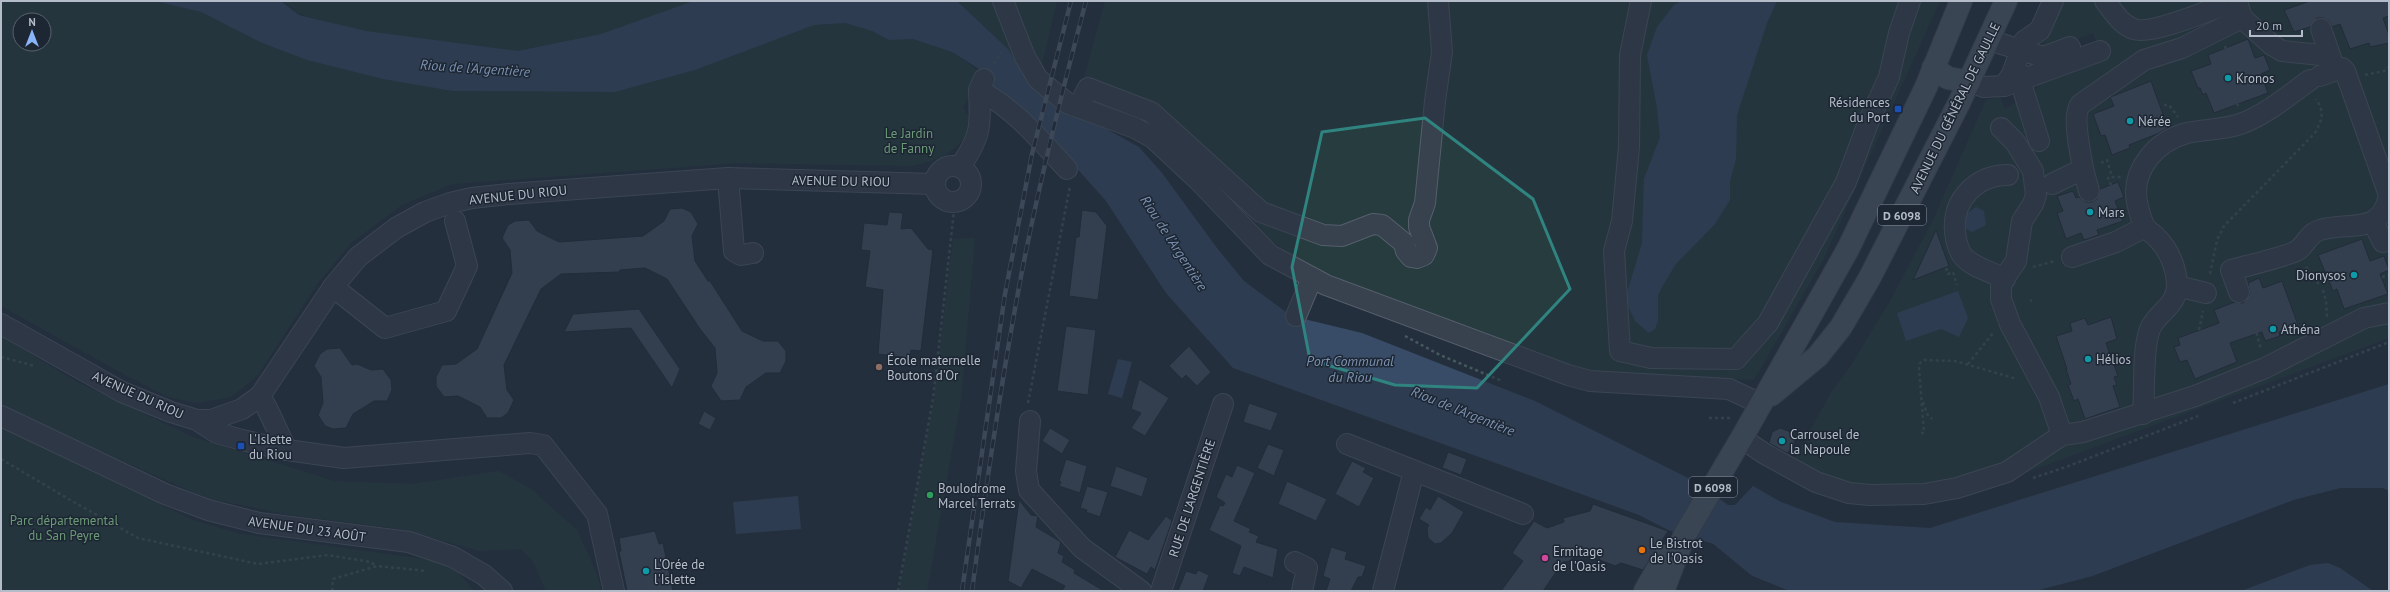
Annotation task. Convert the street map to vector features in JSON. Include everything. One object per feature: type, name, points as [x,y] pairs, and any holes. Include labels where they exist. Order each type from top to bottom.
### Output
[{"type":"main road","name":"AVENUE DU GÉNÉRAL DE GAULLE","points":[[1684,536],[1761,404],[1848,249],[1933,68],[1961,1]]},
{"type":"main road","name":"AVENUE DU GÉNÉRAL DE GAULLE","points":[[1761,404],[1818,356],[1841,327],[1869,279],[1969,82],[1990,40],[2006,1]]},
{"type":"main road","points":[[1933,68],[1948,78],[1969,82]]},
{"type":"main road","name":"D 6098","points":[[1645,591],[1665,555],[1684,536]]},
{"type":"main road","name":"D 6098","points":[[1663,591],[1684,536]]},
{"type":"street","points":[[1003,1],[1025,57],[1038,80],[1067,103],[1135,128],[1153,138],[1196,178],[1270,254],[1308,277],[1568,375],[1590,381],[1729,389],[1761,404]]},
{"type":"street","points":[[1078,107],[1088,88],[1151,112],[1261,212],[1323,235],[1342,236],[1373,224],[1382,225],[1404,243],[1406,251],[1411,257],[1417,258],[1424,254],[1427,248],[1419,227],[1419,220],[1425,204],[1435,100],[1442,52],[1438,1]]},
{"type":"street","points":[[1641,1],[1630,55],[1629,147],[1622,221],[1614,251],[1620,351],[1651,358],[1736,359],[1768,323],[1846,182],[1868,123],[1889,77],[1899,33],[1910,1]]},
{"type":"street","points":[[2015,70],[2028,37],[2040,30],[2053,1]]},
{"type":"street","points":[[2105,1],[2128,26],[2140,31],[2154,29],[2238,7]]},
{"type":"street","points":[[2089,190],[2083,169],[2076,118],[2078,108],[2144,60],[2182,48],[2238,7]]},
{"type":"street","points":[[2238,7],[2272,45],[2282,52],[2324,73]]},
{"type":"street","points":[[2239,292],[2231,270],[2298,250],[2309,236],[2319,230],[2372,222],[2381,216],[2387,206],[2389,195],[2324,73],[2321,29]]},
{"type":"street","points":[[2140,31],[2138,43],[2144,60]]},
{"type":"street","points":[[1990,40],[2015,70],[2039,141]]},
{"type":"street","points":[[1969,82],[1984,87],[2015,70],[2046,56],[2097,45],[2015,70]]},
{"type":"street","points":[[2143,414],[2150,330],[2171,305],[2177,286],[2176,274],[2170,256],[2164,245],[2145,227],[2137,202],[2137,179],[2144,162],[2166,143],[2187,133],[2244,122],[2267,110],[2324,73]]},
{"type":"street","points":[[960,167],[976,144],[981,119],[982,85]]},
{"type":"street","points":[[982,85],[1024,123],[1067,170]]},
{"type":"street","points":[[2001,128],[2015,142],[2026,158],[2033,171],[2036,184],[2033,204],[2022,221],[2019,231],[2016,261],[2000,291],[2001,299],[2010,324],[2050,397],[2062,435]]},
{"type":"street","points":[[948,167],[960,167],[970,176],[971,189],[965,198],[954,202],[940,196],[935,184],[937,176],[942,170],[948,167]]},
{"type":"street","points":[[2052,184],[2083,169]]},
{"type":"street","points":[[2008,175],[1990,176],[1970,188],[1963,196],[1954,224],[1956,242],[1964,257],[2008,275]]},
{"type":"street","points":[[728,178],[734,251],[741,255],[753,253]]},
{"type":"street","name":"AVENUE DU RIOU","points":[[1,324],[122,392],[171,412],[197,420],[211,420],[242,410],[260,396],[333,287],[358,257],[396,228],[424,212],[472,198],[728,178],[935,184]]},
{"type":"street","points":[[333,287],[385,328],[446,311],[467,266],[455,221]]},
{"type":"street","points":[[2372,222],[2383,242]]},
{"type":"street","points":[[2072,257],[2116,242],[2145,227]]},
{"type":"street","points":[[1296,316],[1308,277]]},
{"type":"street","points":[[2177,286],[2206,293]]},
{"type":"street","points":[[1741,438],[1765,454],[1816,482],[1849,492],[1870,495],[1924,494],[1957,488],[2007,472],[2062,435],[2083,432],[2143,414],[2195,396],[2265,368],[2364,318],[2389,313]]},
{"type":"street","points":[[260,396],[269,409],[277,432],[287,450]]},
{"type":"street","name":"RUE DE L'ARGENTIÈRE","points":[[1161,591],[1223,404]]},
{"type":"street","name":"AVENUE DU 23 AOÛT","points":[[1,416],[165,494],[208,510],[258,523],[409,542],[453,557],[484,575],[502,591]]},
{"type":"street","points":[[197,420],[217,433],[287,450],[344,458],[530,443],[543,445],[597,514],[614,591]]},
{"type":"street","points":[[1030,421],[1026,471],[1029,490],[1082,548],[1141,591]]},
{"type":"street","points":[[1347,444],[1523,514]]},
{"type":"street","points":[[1383,591],[1414,471]]},
{"type":"street","points":[[1295,562],[1307,568],[1302,591]]},
{"type":"path","points":[[982,85],[1007,43]]},
{"type":"path","points":[[2206,293],[2213,255],[2224,226],[2315,133],[2323,118],[2317,100],[2324,73],[2362,75],[2384,70],[2389,67]]},
{"type":"path","points":[[2384,70],[2389,73]]},
{"type":"path","points":[[2105,161],[2112,177]]},
{"type":"path","points":[[1030,421],[1026,411],[1072,176],[1067,170]]},
{"type":"path","points":[[2111,185],[2108,178],[2137,179]]},
{"type":"path","points":[[898,591],[933,399],[954,202]]},
{"type":"path","points":[[2298,250],[2318,283],[2329,280]]},
{"type":"path","points":[[2008,275],[2072,257]]},
{"type":"path","points":[[1946,268],[1948,274],[1953,272],[1957,285]]},
{"type":"path","points":[[2382,277],[2389,275]]},
{"type":"path","points":[[2323,290],[2326,301],[2329,336]]},
{"type":"path","points":[[1968,364],[1992,334],[2010,324]]},
{"type":"path","points":[[2255,327],[2265,368]]},
{"type":"path","points":[[1402,335],[1451,360],[1502,381]]},
{"type":"path","points":[[1921,432],[1924,432],[1920,363],[1933,360],[1968,364],[2043,386]]},
{"type":"path","points":[[1921,398],[1927,414],[1932,419]]},
{"type":"path","points":[[1710,418],[1725,418]]},
{"type":"path","points":[[1,459],[72,502],[138,538],[258,564],[328,555],[370,562],[377,566]]},
{"type":"path","points":[[332,591],[333,579],[377,566],[427,571]]},
{"type":"highlighted area","points":[[1425,118],[1533,199],[1570,289],[1477,388],[1395,385],[1310,360],[1292,267],[1322,132]]},
{"type":"green space","name":"Le Jardin de Fanny","points":[[155,1],[201,12],[260,42],[453,91],[615,92],[695,70],[813,25],[845,23],[872,31],[889,40],[913,39],[952,52],[983,74],[963,107],[972,123],[961,141],[955,148],[941,157],[912,166],[739,163],[452,184],[402,205],[351,243],[318,283],[258,375],[231,397],[196,403],[168,397],[1,306],[1,2]]},
{"type":"green space","points":[[283,1],[693,1],[601,34],[519,52],[370,33],[299,14]]},
{"type":"green space","points":[[957,1],[1057,1],[1041,68],[1019,67],[1008,49]]},
{"type":"green space","points":[[1105,1],[1940,1],[1823,260],[1754,380],[1589,373],[1320,276],[1271,240],[1212,175],[1143,116],[1080,93]]},
{"type":"green space","points":[[2060,1],[2389,1],[2389,338],[2019,475],[1962,493],[1863,486],[1819,472],[1793,461],[1832,391],[1850,367],[1890,301],[1933,220],[1986,100],[2000,97],[2005,109],[2016,102],[2030,144],[2049,138],[2035,93],[2038,81],[2100,51],[2093,33],[2052,49],[2040,46]]},
{"type":"green space","name":"Boulodrome Marcel Terrats","points":[[975,238],[961,399],[927,591],[899,591],[934,399],[953,239]]},
{"type":"green space","points":[[1,336],[75,381],[193,437],[334,481],[412,484],[499,471],[531,489],[577,530],[597,574],[601,591],[546,591],[533,561],[521,549],[480,551],[400,529],[290,515],[206,498],[1,407]]},
{"type":"green space","name":"Parc départemental du San Peyre","points":[[1,428],[195,521],[241,534],[439,561],[455,569],[474,591],[1,591]]},
{"type":"water","points":[[155,1],[281,1],[299,15],[366,31],[518,51],[601,34],[693,1],[957,1],[1008,49],[1019,67],[1037,86],[1097,124],[1139,147],[1162,173],[1217,248],[1244,281],[1286,312],[1304,319],[1362,333],[1535,401],[1696,482],[1728,505],[1735,505],[1753,486],[1781,502],[1835,522],[1930,528],[2389,384],[2389,491],[2383,488],[2341,488],[2294,500],[2093,576],[2036,591],[1789,591],[1752,576],[1713,544],[1668,530],[1639,515],[1233,368],[1166,293],[1106,201],[1057,146],[998,93],[982,71],[952,52],[913,39],[889,40],[872,31],[845,23],[814,25],[695,70],[615,92],[453,91],[383,79],[307,60],[260,42],[201,12]]},
{"type":"water","points":[[1682,1],[1777,1],[1767,23],[1737,115],[1736,159],[1730,181],[1730,200],[1715,224],[1676,264],[1663,285],[1658,295],[1658,321],[1655,329],[1649,333],[1635,321],[1629,308],[1626,296],[1642,243],[1644,179],[1660,137],[1657,108],[1647,55],[1657,27],[1674,5]]},
{"type":"water","points":[[1976,207],[1984,211],[1986,225],[1972,232],[1966,229],[1966,214]]},
{"type":"water","points":[[1958,291],[1968,318],[1959,337],[1941,329],[1906,341],[1897,313]]},
{"type":"water","points":[[1118,359],[1132,362],[1122,398],[1108,394]]},
{"type":"water","points":[[798,496],[801,529],[736,534],[733,502]]},
{"type":"water","points":[[2328,563],[2340,568],[2373,591],[2241,591],[2310,565]]},
{"type":"pier","points":[[2341,488],[2383,488],[2389,493],[2382,490],[2341,490],[2295,502],[2094,578],[2044,591],[2036,591],[2093,576],[2294,500]]},
{"type":"pier","points":[[1702,541],[1713,544],[1752,576],[1789,591],[1783,591],[1751,578],[1712,546],[1701,543]]},
{"type":"building","points":[[2310,1],[2389,1],[2389,16],[2383,18],[2389,35],[2389,43],[2370,47],[2369,43],[2350,49],[2340,24],[2332,27],[2329,21],[2323,18],[2317,18],[2310,27],[2294,32],[2284,10]]},
{"type":"building","name":"Kronos","points":[[2248,39],[2255,58],[2264,55],[2270,70],[2261,74],[2268,93],[2214,113],[2206,93],[2203,95],[2200,88],[2198,88],[2191,71],[2211,64],[2208,55]]},
{"type":"building","name":"Nérée","points":[[2151,81],[2168,128],[2129,145],[2130,148],[2112,155],[2105,135],[2101,136],[2093,114],[2114,106],[2110,97]]},
{"type":"building","name":"Mars","points":[[2118,182],[2124,197],[2115,201],[2123,221],[2097,230],[2099,235],[2084,240],[2081,233],[2066,239],[2057,213],[2063,211],[2057,196],[2073,191],[2076,198],[2079,197],[2086,202],[2092,202],[2097,199],[2100,189]]},
{"type":"building","points":[[682,208],[691,212],[698,224],[692,236],[695,261],[708,281],[710,281],[742,331],[763,341],[778,341],[786,351],[786,361],[780,373],[766,373],[746,387],[740,400],[721,401],[711,386],[717,373],[715,348],[700,329],[667,279],[645,268],[620,270],[619,272],[561,274],[541,289],[504,365],[507,390],[514,400],[508,413],[501,418],[487,418],[480,407],[458,396],[444,397],[436,386],[436,377],[442,365],[456,364],[477,349],[512,273],[510,250],[502,238],[508,225],[515,221],[529,220],[537,231],[559,242],[643,236],[664,221],[670,209]]},
{"type":"building","points":[[1082,210],[1096,212],[1107,226],[1098,300],[1069,296],[1076,237],[1079,237]]},
{"type":"building","points":[[889,212],[903,213],[901,229],[911,228],[928,249],[933,250],[921,351],[911,350],[910,358],[878,354],[883,290],[865,287],[870,251],[861,250],[864,223],[887,225]]},
{"type":"building","points":[[1936,230],[1949,266],[1913,280]]},
{"type":"building","name":"Dionysos","points":[[2362,239],[2370,261],[2384,256],[2389,270],[2380,274],[2388,294],[2344,309],[2337,289],[2333,291],[2318,255]]},
{"type":"building","name":"Athéna","points":[[2259,278],[2263,288],[2282,281],[2298,325],[2279,332],[2280,336],[2265,341],[2262,332],[2230,343],[2237,362],[2195,379],[2187,360],[2180,362],[2174,347],[2180,345],[2178,338],[2219,323],[2214,310],[2235,302],[2243,303],[2250,294],[2248,283]]},
{"type":"building","points":[[639,309],[680,369],[672,388],[631,328],[564,332],[573,314]]},
{"type":"building","name":"Hélios","points":[[2111,317],[2117,339],[2106,343],[2118,376],[2114,377],[2117,385],[2113,386],[2120,407],[2085,419],[2078,399],[2074,401],[2068,385],[2071,384],[2056,336],[2072,331],[2070,323],[2085,318],[2088,325]]},
{"type":"building","points":[[1066,326],[1096,330],[1088,395],[1057,391]]},
{"type":"building","points":[[1189,346],[1211,372],[1197,386],[1186,375],[1182,379],[1169,366]]},
{"type":"building","points":[[340,348],[352,365],[357,364],[371,370],[383,369],[391,380],[392,390],[387,401],[374,401],[353,414],[346,428],[333,429],[325,426],[318,415],[323,403],[321,377],[314,366],[320,354],[327,349]]},
{"type":"building","points":[[1139,379],[1169,398],[1145,436],[1131,428],[1141,413],[1131,409]]},
{"type":"building","points":[[1249,403],[1278,413],[1271,431],[1243,422]]},
{"type":"building","points":[[704,411],[716,418],[710,430],[698,424]]},
{"type":"building","points":[[1050,428],[1070,440],[1062,454],[1042,441]]},
{"type":"building","name":"Carrousel de la Napoule","points":[[1780,428],[1791,432],[1795,439],[1794,447],[1787,453],[1769,443],[1772,432]]},
{"type":"building","points":[[1268,444],[1284,450],[1274,476],[1257,468]]},
{"type":"building","points":[[1448,452],[1467,459],[1461,475],[1442,468]]},
{"type":"building","points":[[1066,459],[1087,466],[1080,493],[1059,486],[1061,482],[1059,481]]},
{"type":"building","points":[[1352,461],[1366,468],[1363,472],[1374,478],[1359,507],[1335,494]]},
{"type":"building","points":[[1237,465],[1255,473],[1234,521],[1251,529],[1249,532],[1259,536],[1256,542],[1278,549],[1273,578],[1244,567],[1240,576],[1232,573],[1241,546],[1209,530],[1220,505],[1223,506],[1225,503],[1216,497],[1226,474],[1232,477]]},
{"type":"building","points":[[1116,466],[1148,478],[1142,497],[1110,486]]},
{"type":"building","points":[[1287,481],[1327,499],[1316,521],[1278,504]]},
{"type":"building","points":[[1087,486],[1108,492],[1100,517],[1080,508]]},
{"type":"building","points":[[1438,496],[1464,512],[1452,533],[1441,543],[1435,544],[1428,538],[1427,528],[1429,525],[1419,519],[1426,507],[1430,510]]},
{"type":"building","points":[[1019,500],[1031,515],[1038,516],[1036,527],[1061,542],[1058,553],[1064,556],[1062,562],[1075,570],[1074,573],[1104,591],[1062,591],[1065,586],[1032,569],[1021,588],[1008,581]]},
{"type":"building","points":[[1593,504],[1668,531],[1643,570],[1621,563],[1615,566],[1600,560],[1598,555],[1587,551],[1576,554],[1570,561],[1563,562],[1543,591],[1501,591],[1523,561],[1512,553],[1534,521],[1547,528],[1564,522],[1563,518],[1590,511]]},
{"type":"building","points":[[1166,516],[1172,521],[1155,570],[1151,567],[1147,574],[1115,557],[1129,530],[1148,540]]},
{"type":"building","name":"L'Orée de l'Islette","points":[[655,531],[659,544],[663,543],[673,591],[627,591],[619,552],[621,551],[619,538]]},
{"type":"building","points":[[1331,547],[1347,552],[1345,559],[1366,566],[1362,577],[1358,577],[1351,591],[1326,591],[1330,579],[1323,576]]},
{"type":"building","points":[[1198,570],[1209,575],[1203,591],[1178,591],[1186,571],[1196,574]]},
{"type":"railway","points":[[962,591],[1005,294],[1032,154],[1071,1]]},
{"type":"railway","points":[[972,591],[998,408],[1024,261],[1048,149],[1086,1]]},
{"type":"place","name":"Kronos","points":[[2228,78]]},
{"type":"place","name":"Résidences du Port","points":[[1898,109]]},
{"type":"place","name":"Nérée","points":[[2130,121]]},
{"type":"place","name":"Mars","points":[[2090,212]]},
{"type":"place","name":"Dionysos","points":[[2354,275]]},
{"type":"place","name":"Athéna","points":[[2273,329]]},
{"type":"place","name":"Hélios","points":[[2088,359]]},
{"type":"place","name":"École maternelle Boutons d'Or","points":[[879,367]]},
{"type":"place","name":"Carrousel de la Napoule","points":[[1782,441]]},
{"type":"place","name":"L'Islette du Riou","points":[[241,446]]},
{"type":"place","name":"Boulodrome Marcel Terrats","points":[[930,495]]},
{"type":"place","name":"Le Bistrot de l'Oasis","points":[[1642,550]]},
{"type":"place","name":"Ermitage de l'Oasis","points":[[1545,558]]},
{"type":"place","name":"L'Orée de l'Islette","points":[[646,571]]},
{"type":"water label","name":"Riou de l'Argentière","points":[[475,68]]},
{"type":"water label","name":"Riou de l'Argentière","points":[[1174,243]]},
{"type":"water label","name":"Port Communal du Riou","points":[[1350,370]]},
{"type":"water label","name":"Riou de l'Argentière","points":[[1463,411]]}]
